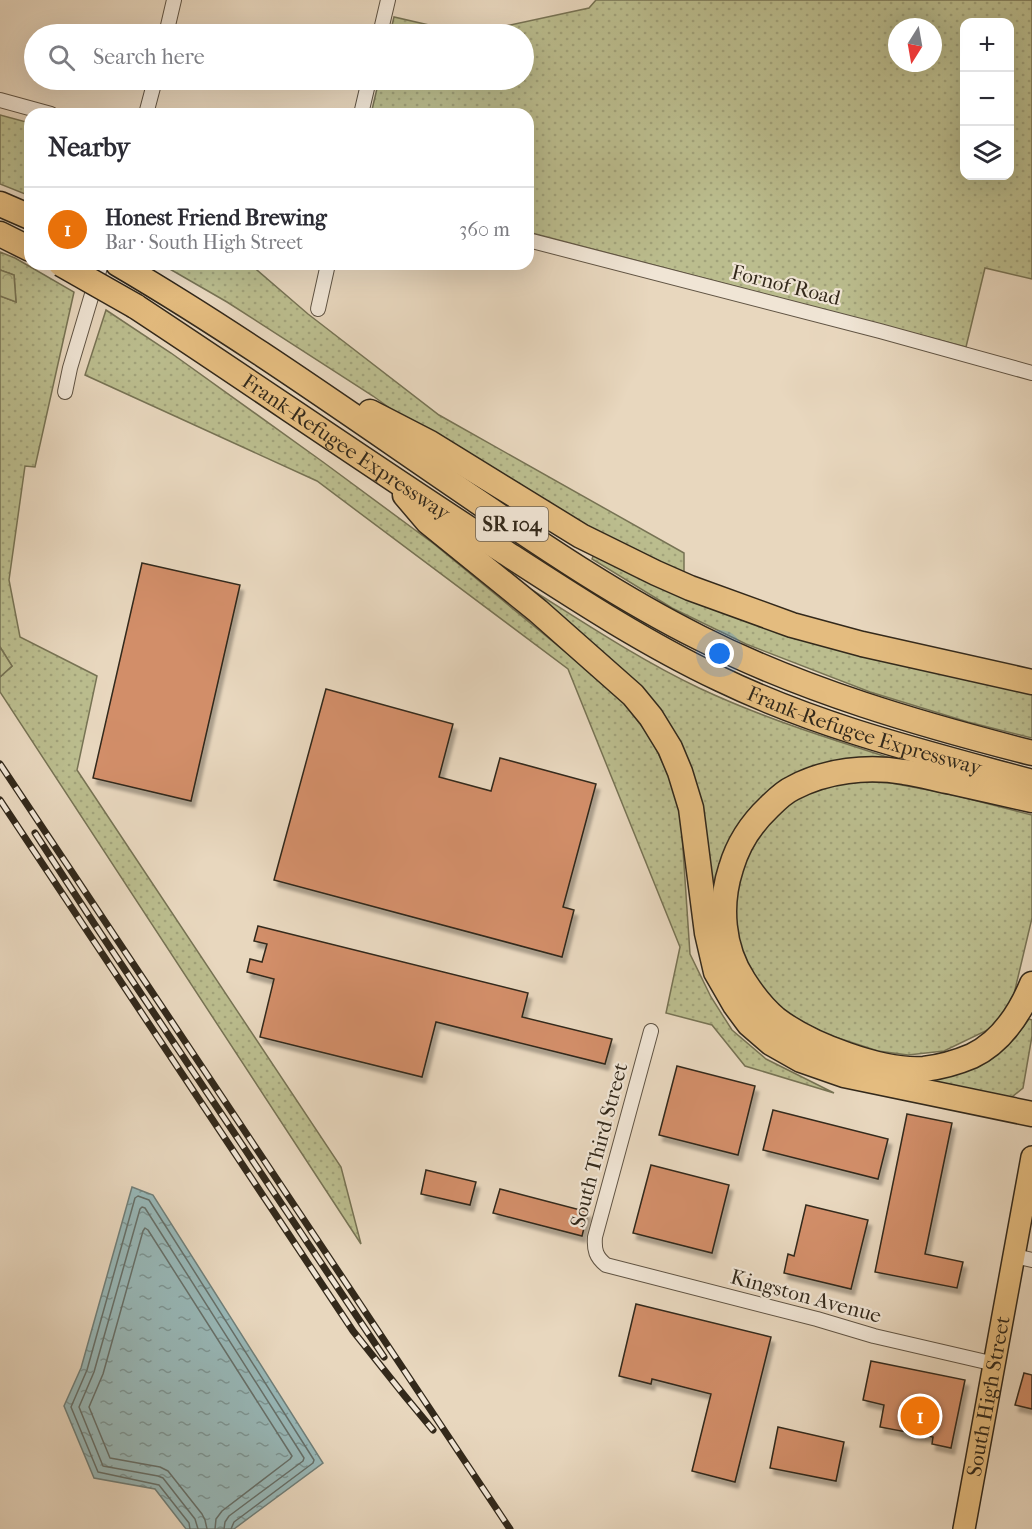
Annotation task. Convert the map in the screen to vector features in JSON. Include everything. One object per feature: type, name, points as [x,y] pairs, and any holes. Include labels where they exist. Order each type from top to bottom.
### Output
[{"type":"highway","points":[[0,204],[24,214]]},
{"type":"highway","points":[[0,234],[24,246]]},
{"type":"highway","name":"Frank-Refugee Expressway","points":[[72,270],[135,306],[388,475],[644,640],[722,680],[827,723],[1032,782]]},
{"type":"highway","name":"Frank-Refugee Expressway","points":[[128,270],[268,360],[566,560],[701,639],[833,695],[905,718],[1032,753]]},
{"type":"highway","points":[[268,360],[430,443],[581,536],[690,588],[792,625],[862,644],[1032,682]]},
{"type":"highway","points":[[388,475],[428,522],[538,610],[633,695],[651,717],[674,756],[690,808],[707,933],[716,972],[749,1024],[771,1043],[801,1060],[844,1075],[1032,1114]]},
{"type":"highway","points":[[1032,800],[904,772],[857,770],[812,780],[792,788],[776,800],[746,833],[727,880],[723,917],[735,966],[763,1007],[807,1038],[866,1061],[907,1069],[925,1069],[947,1065],[973,1055],[993,1042],[1011,1023],[1032,984]]},
{"type":"main road","name":"South High Street","points":[[964,1529],[995,1364],[1023,1258],[1032,1157]]},
{"type":"street","points":[[168,24],[174,0]]},
{"type":"street","points":[[382,24],[388,0]]},
{"type":"street","points":[[148,108],[152,90]]},
{"type":"street","points":[[362,108],[367,90]]},
{"type":"street","points":[[0,100],[29,108]]},
{"type":"street","name":"Fornof Road","points":[[534,242],[880,331],[1032,373]]},
{"type":"street","points":[[64,392],[99,270]]},
{"type":"street","points":[[318,309],[327,270]]},
{"type":"street","name":"South Third Street","points":[[606,1265],[598,1258],[594,1248],[595,1237],[651,1031]]},
{"type":"street","name":"Kingston Avenue","points":[[606,1265],[817,1319],[874,1336],[995,1364]]},
{"type":"green space","points":[[596,0],[1032,0],[1032,279],[985,268],[966,347],[534,234],[534,108],[372,108],[377,90],[534,90],[534,24],[515,24],[589,8]]},
{"type":"green space","points":[[394,17],[424,24],[392,24]]},
{"type":"green space","points":[[0,115],[24,121],[24,194],[0,184]]},
{"type":"green space","points":[[0,252],[24,263],[24,270],[36,270],[74,292],[35,467],[25,466],[9,580],[20,637],[97,676],[77,770],[341,1167],[361,1244],[0,692],[0,677],[12,666],[0,647],[0,296],[16,302],[14,275],[0,270]]},
{"type":"green space","points":[[0,270],[14,275],[16,302],[0,296]]},
{"type":"green space","points":[[171,270],[257,270],[308,314],[439,415],[684,553],[684,577],[585,532],[431,438],[373,396],[227,302]]},
{"type":"green space","points":[[106,310],[171,353],[434,544],[618,695],[651,738],[680,805],[690,954],[711,997],[732,1030],[766,1059],[834,1093],[745,1066],[712,1025],[666,1013],[680,947],[568,669],[317,481],[85,375]]},
{"type":"green space","points":[[595,552],[1032,693],[1032,738],[968,722],[870,692],[746,644],[672,608],[592,559]]},
{"type":"green space","points":[[532,590],[635,654],[699,688],[775,720],[906,763],[776,790],[715,899],[697,786],[671,732],[528,595]]},
{"type":"green space","points":[[0,647],[12,666],[0,677]]},
{"type":"green space","points":[[850,781],[891,783],[950,794],[1032,815],[1032,918],[1014,994],[998,1025],[944,1051],[908,1055],[878,1051],[826,1034],[781,1011],[754,981],[737,948],[734,888],[757,832],[786,805],[817,789]]},
{"type":"green space","points":[[1029,1019],[1032,1020],[1032,1036],[1023,1088],[1007,1101],[929,1083],[929,1077],[989,1057],[1015,1038]]},
{"type":"water","points":[[132,1187],[153,1195],[323,1463],[234,1529],[186,1529],[155,1489],[94,1478],[64,1406],[81,1368]]},
{"type":"building","points":[[142,563],[240,585],[191,801],[93,778]]},
{"type":"building","points":[[326,689],[453,724],[439,777],[491,791],[500,758],[596,784],[563,907],[574,910],[562,957],[274,880]]},
{"type":"building","points":[[258,926],[528,993],[522,1017],[612,1039],[605,1064],[436,1022],[422,1077],[260,1037],[274,979],[247,972],[250,959],[262,962],[267,944],[254,941]]},
{"type":"building","points":[[677,1066],[755,1086],[738,1155],[659,1135]]},
{"type":"building","points":[[773,1110],[888,1139],[878,1179],[763,1150]]},
{"type":"building","points":[[907,1114],[952,1123],[925,1254],[963,1262],[957,1288],[875,1272]]},
{"type":"building","points":[[651,1165],[729,1185],[712,1253],[633,1233]]},
{"type":"building","points":[[426,1170],[476,1182],[470,1205],[421,1194]]},
{"type":"building","points":[[500,1189],[588,1212],[582,1236],[493,1213]]},
{"type":"building","points":[[806,1205],[868,1220],[851,1289],[784,1273],[788,1254],[794,1256]]},
{"type":"building","points":[[636,1304],[771,1337],[735,1482],[692,1471],[711,1394],[652,1379],[651,1384],[619,1376]]},
{"type":"building","points":[[871,1361],[965,1380],[951,1448],[932,1444],[933,1437],[880,1427],[884,1405],[863,1400]]},
{"type":"building","points":[[1024,1373],[1032,1375],[1032,1409],[1015,1405]]},
{"type":"building","points":[[778,1427],[844,1442],[836,1481],[770,1468]]},
{"type":"railway","points":[[0,764],[510,1529]]},
{"type":"railway","points":[[0,800],[353,1331],[433,1430]]},
{"type":"railway","points":[[35,833],[384,1357]]},
{"type":"place","name":"Honest Friend Brewing","points":[[920,1416]]}]
